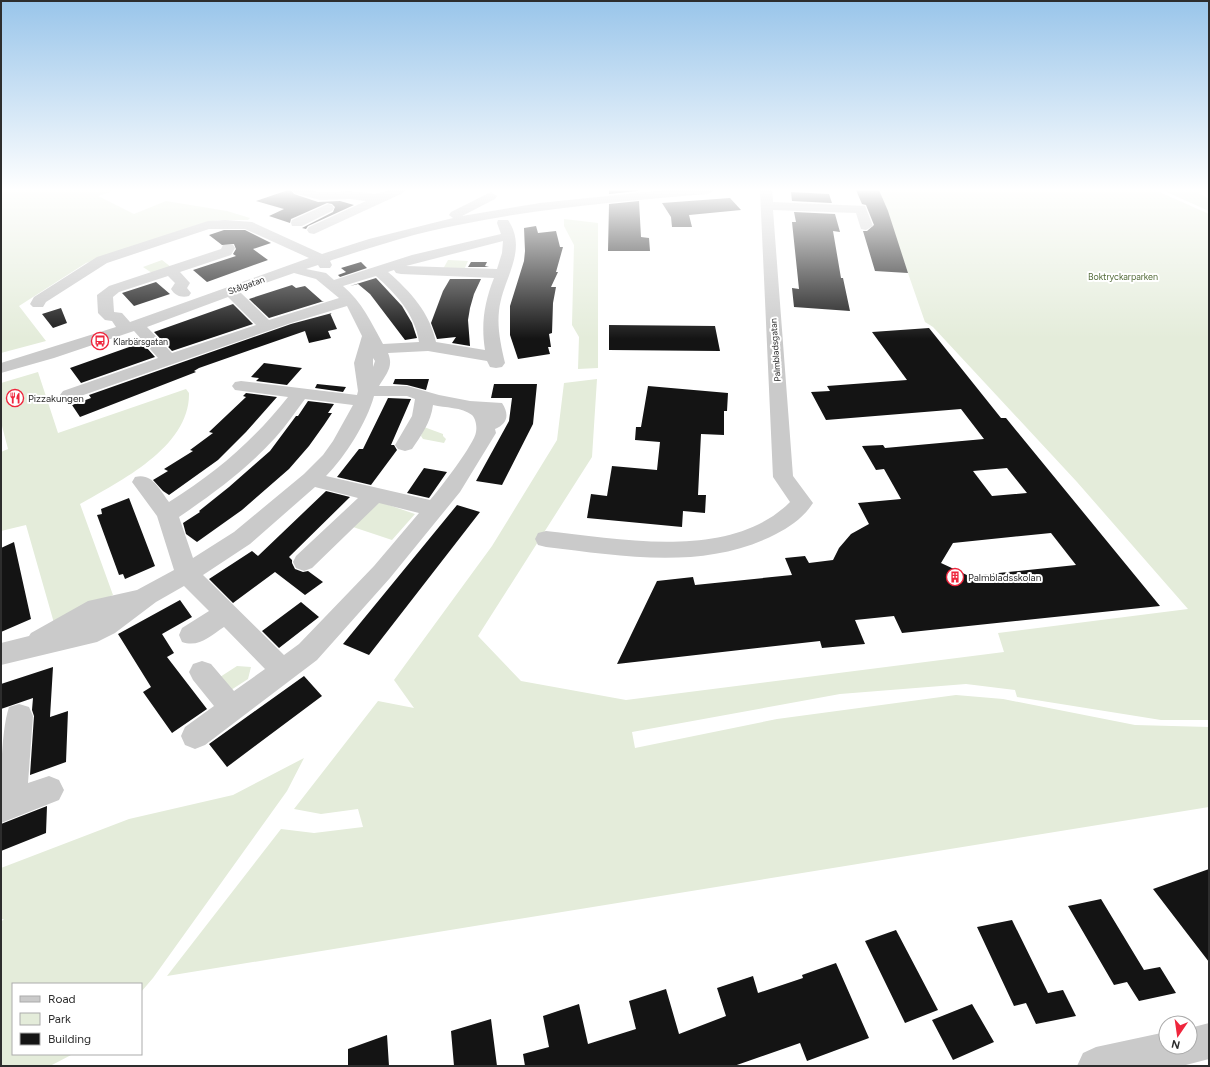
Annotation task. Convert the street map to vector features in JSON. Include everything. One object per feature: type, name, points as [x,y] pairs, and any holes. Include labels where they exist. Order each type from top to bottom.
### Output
[{"type":"street","points":[[38,304],[39,300],[102,260],[163,240]]},
{"type":"street","points":[[281,240],[322,258],[326,269],[327,281]]},
{"type":"street","name":"Stålgatan","points":[[1,368],[48,355],[322,258],[406,247],[416,240]]},
{"type":"street","points":[[381,270],[406,247],[437,240]]},
{"type":"street","points":[[374,343],[428,346],[495,360],[490,322],[492,305],[504,274],[510,247],[508,240]]},
{"type":"street","name":"Palmbladsgatan","points":[[546,538],[654,550],[720,545],[757,535],[780,523],[802,503],[783,477],[768,240]]},
{"type":"street","points":[[169,360],[131,326],[116,316],[111,317],[106,313],[107,306],[105,295],[114,289],[226,252],[228,248]]},
{"type":"street","points":[[1,654],[44,643],[88,635],[106,626],[148,595],[187,574],[242,538],[311,479],[330,460],[342,443],[365,396],[382,366],[382,361],[358,311],[350,300],[327,281],[301,272],[296,267]]},
{"type":"street","points":[[170,270],[182,283],[178,288],[202,301]]},
{"type":"street","points":[[327,281],[381,270],[504,274]]},
{"type":"street","points":[[381,270],[410,302],[427,334],[428,346]]},
{"type":"street","points":[[230,291],[266,326]]},
{"type":"street","points":[[69,395],[266,326],[350,300]]},
{"type":"street","points":[[196,736],[308,652],[382,572],[453,487],[486,433],[485,421],[478,411],[469,407],[435,400],[407,391],[365,396],[301,393],[241,386]]},
{"type":"street","points":[[167,514],[196,496],[226,473],[267,434],[301,393]]},
{"type":"street","points":[[405,445],[415,429],[425,404],[424,396]]},
{"type":"street","points":[[311,479],[435,509]]},
{"type":"street","points":[[142,482],[167,514],[187,574],[282,670]]},
{"type":"street","points":[[304,562],[375,494]]},
{"type":"street","points":[[191,635],[226,613]]},
{"type":"street","points":[[202,672],[232,708]]},
{"type":"street","points":[[19,716],[9,747],[7,806],[49,790]]},
{"type":"street","points":[[1198,1044],[1209,1041]]},
{"type":"street","points":[[1114,1065],[1158,1054]]},
{"type":"green space","points":[[1,240],[154,240],[86,263],[19,306],[46,341],[1,353]]},
{"type":"green space","points":[[571,240],[598,240],[598,368],[578,369],[579,337],[572,325],[574,245]]},
{"type":"green space","name":"Boktryckarparken","points":[[896,240],[1209,240],[1209,720],[1161,720],[1017,697],[1015,690],[966,684],[840,694],[632,732],[635,748],[777,719],[956,695],[1003,699],[1135,725],[1209,727],[1209,807],[167,976],[281,829],[314,833],[363,827],[358,809],[321,814],[294,809],[378,701],[414,708],[394,680],[492,546],[557,440],[564,383],[597,379],[592,457],[478,636],[521,681],[626,700],[1004,652],[998,633],[1188,609],[1077,482],[933,327],[925,322]]},
{"type":"green space","points":[[162,260],[171,267],[152,273],[143,267]]},
{"type":"green space","points":[[448,260],[468,261],[464,270],[443,269]]},
{"type":"green space","points":[[38,372],[58,433],[186,389],[189,393],[186,412],[178,430],[165,446],[150,460],[132,473],[80,504],[113,595],[54,623],[26,525],[1,531],[1,452],[8,449],[1,422],[1,383]]},
{"type":"green space","points":[[424,427],[443,434],[446,439],[444,443],[423,439],[421,436]]},
{"type":"green space","points":[[377,501],[415,514],[392,540],[353,527]]},
{"type":"green space","points":[[237,666],[251,667],[248,679],[231,690],[220,677]]},
{"type":"green space","points":[[304,758],[287,791],[153,978],[142,991],[142,983],[12,983],[12,1055],[71,1055],[50,1066],[1,1066],[1,922],[4,919],[1,919],[1,868],[129,819],[233,795]]},
{"type":"building","points":[[215,240],[265,240],[271,243],[253,249],[268,260],[207,282],[193,270],[236,256],[233,254],[236,249],[234,244],[222,245]]},
{"type":"building","points":[[525,240],[558,240],[560,247],[563,247],[556,272],[558,272],[551,287],[556,287],[553,303],[552,333],[549,334],[551,347],[548,347],[550,354],[518,359],[510,335],[510,306],[524,261]]},
{"type":"building","points":[[608,240],[649,240],[650,251],[608,251]]},
{"type":"building","points":[[794,240],[834,240],[841,278],[843,278],[850,311],[794,307],[792,288],[799,289]]},
{"type":"building","points":[[866,240],[897,240],[908,273],[875,271]]},
{"type":"building","points":[[361,262],[367,268],[340,277],[338,275],[346,272],[341,268]]},
{"type":"building","points":[[471,262],[487,262],[485,266],[489,267],[468,267]]},
{"type":"building","points":[[376,278],[402,306],[412,323],[417,338],[405,340],[370,294],[358,284],[350,286]]},
{"type":"building","points":[[450,279],[481,279],[474,294],[468,320],[470,346],[452,343],[456,337],[437,339],[431,323],[443,291]]},
{"type":"building","points":[[156,282],[170,294],[134,306],[122,293]]},
{"type":"building","points":[[292,285],[296,288],[305,286],[322,301],[324,301],[269,318],[249,299]]},
{"type":"building","points":[[233,304],[253,324],[172,351],[154,332]]},
{"type":"building","points":[[61,308],[67,323],[53,328],[42,314]]},
{"type":"building","points":[[330,313],[337,329],[328,331],[331,338],[309,343],[305,331],[199,368],[194,371],[196,372],[80,417],[72,405],[91,398],[89,395],[291,324]]},
{"type":"building","points":[[609,325],[715,326],[720,351],[609,350]]},
{"type":"building","name":"Palmbladsskolan","points":[[929,328],[1001,418],[1006,418],[1160,606],[902,633],[894,616],[855,620],[865,644],[822,648],[820,641],[617,664],[657,581],[693,577],[695,585],[792,575],[785,558],[805,556],[809,563],[833,560],[839,548],[851,534],[869,524],[858,503],[901,499],[884,469],[876,470],[862,446],[883,445],[885,448],[984,439],[961,409],[826,420],[811,392],[830,391],[827,386],[907,380],[872,332]],"holes":[[[1007,468],[1027,493],[992,496],[973,471]],[[1051,533],[1076,565],[969,576],[941,563],[953,543]]]},
{"type":"building","points":[[138,338],[155,357],[81,383],[70,368],[132,346],[128,341]]},
{"type":"building","points":[[264,363],[302,368],[287,385],[256,381],[259,378],[251,377]]},
{"type":"building","points":[[395,379],[429,379],[426,390],[407,385],[393,384]]},
{"type":"building","points":[[317,384],[346,387],[343,392],[315,388]]},
{"type":"building","points":[[494,384],[537,384],[533,424],[502,485],[476,481],[509,421],[512,398],[491,398]]},
{"type":"building","points":[[648,386],[728,393],[727,411],[724,411],[724,435],[701,434],[698,495],[706,495],[705,513],[683,511],[682,527],[587,518],[591,494],[607,496],[612,466],[657,470],[660,442],[635,440],[636,427],[641,427]]},
{"type":"building","points":[[246,393],[277,397],[246,432],[218,460],[169,495],[163,491],[153,480],[168,471],[164,469],[193,451],[190,450],[213,433],[209,432],[246,397],[243,396]]},
{"type":"building","points":[[388,398],[411,399],[391,445],[394,445],[397,450],[371,485],[337,477],[359,449],[363,449]]},
{"type":"building","points":[[308,401],[334,404],[328,413],[332,413],[309,446],[289,469],[242,510],[197,542],[186,534],[183,523],[200,512],[199,511],[270,451]]},
{"type":"building","points":[[424,468],[447,472],[429,498],[407,493]]},
{"type":"building","points":[[326,491],[350,497],[289,557],[292,560],[295,569],[303,572],[308,571],[323,582],[305,595],[275,572],[233,603],[209,579],[252,551],[258,556]]},
{"type":"building","points":[[129,498],[155,566],[125,579],[123,574],[119,575],[97,515],[102,514],[101,509]]},
{"type":"building","points":[[457,505],[480,512],[369,655],[343,644]]},
{"type":"building","points":[[14,542],[31,619],[1,632],[1,548]]},
{"type":"building","points":[[180,600],[192,617],[162,634],[174,653],[167,657],[207,709],[172,733],[143,692],[151,687],[118,634]]},
{"type":"building","points":[[301,602],[319,617],[279,648],[262,631]]},
{"type":"building","points":[[53,667],[50,717],[68,711],[66,762],[30,775],[34,716],[32,710],[33,698],[1,709],[1,684]]},
{"type":"building","points":[[304,676],[322,696],[227,767],[209,744]]},
{"type":"building","points":[[47,806],[46,833],[1,851],[1,824]]},
{"type":"building","points":[[1209,869],[1209,962],[1153,889]]},
{"type":"building","points":[[1101,899],[1144,970],[1160,967],[1176,993],[1139,1001],[1127,982],[1114,985],[1068,906]]},
{"type":"building","points":[[1012,920],[1048,993],[1063,990],[1076,1016],[1036,1024],[1026,1003],[1014,1006],[977,927]]},
{"type":"building","points":[[896,930],[938,1010],[905,1023],[865,941]]},
{"type":"building","points":[[836,963],[869,1038],[807,1061],[800,1043],[734,1066],[525,1066],[523,1054],[549,1047],[543,1016],[579,1004],[588,1044],[636,1029],[629,1001],[666,989],[679,1034],[726,1016],[717,988],[753,976],[758,993],[803,978],[802,975]]},
{"type":"building","points":[[972,1004],[994,1042],[953,1060],[932,1020]]},
{"type":"building","points":[[491,1019],[497,1066],[454,1066],[451,1031]]},
{"type":"building","points":[[387,1035],[389,1066],[348,1066],[348,1049]]},
{"type":"place","name":"Klarbärsgatan","points":[[100,341]]},
{"type":"place","name":"Pizzakungen","points":[[15,398]]},
{"type":"place","name":"Palmbladsskolan","points":[[955,577]]}]
